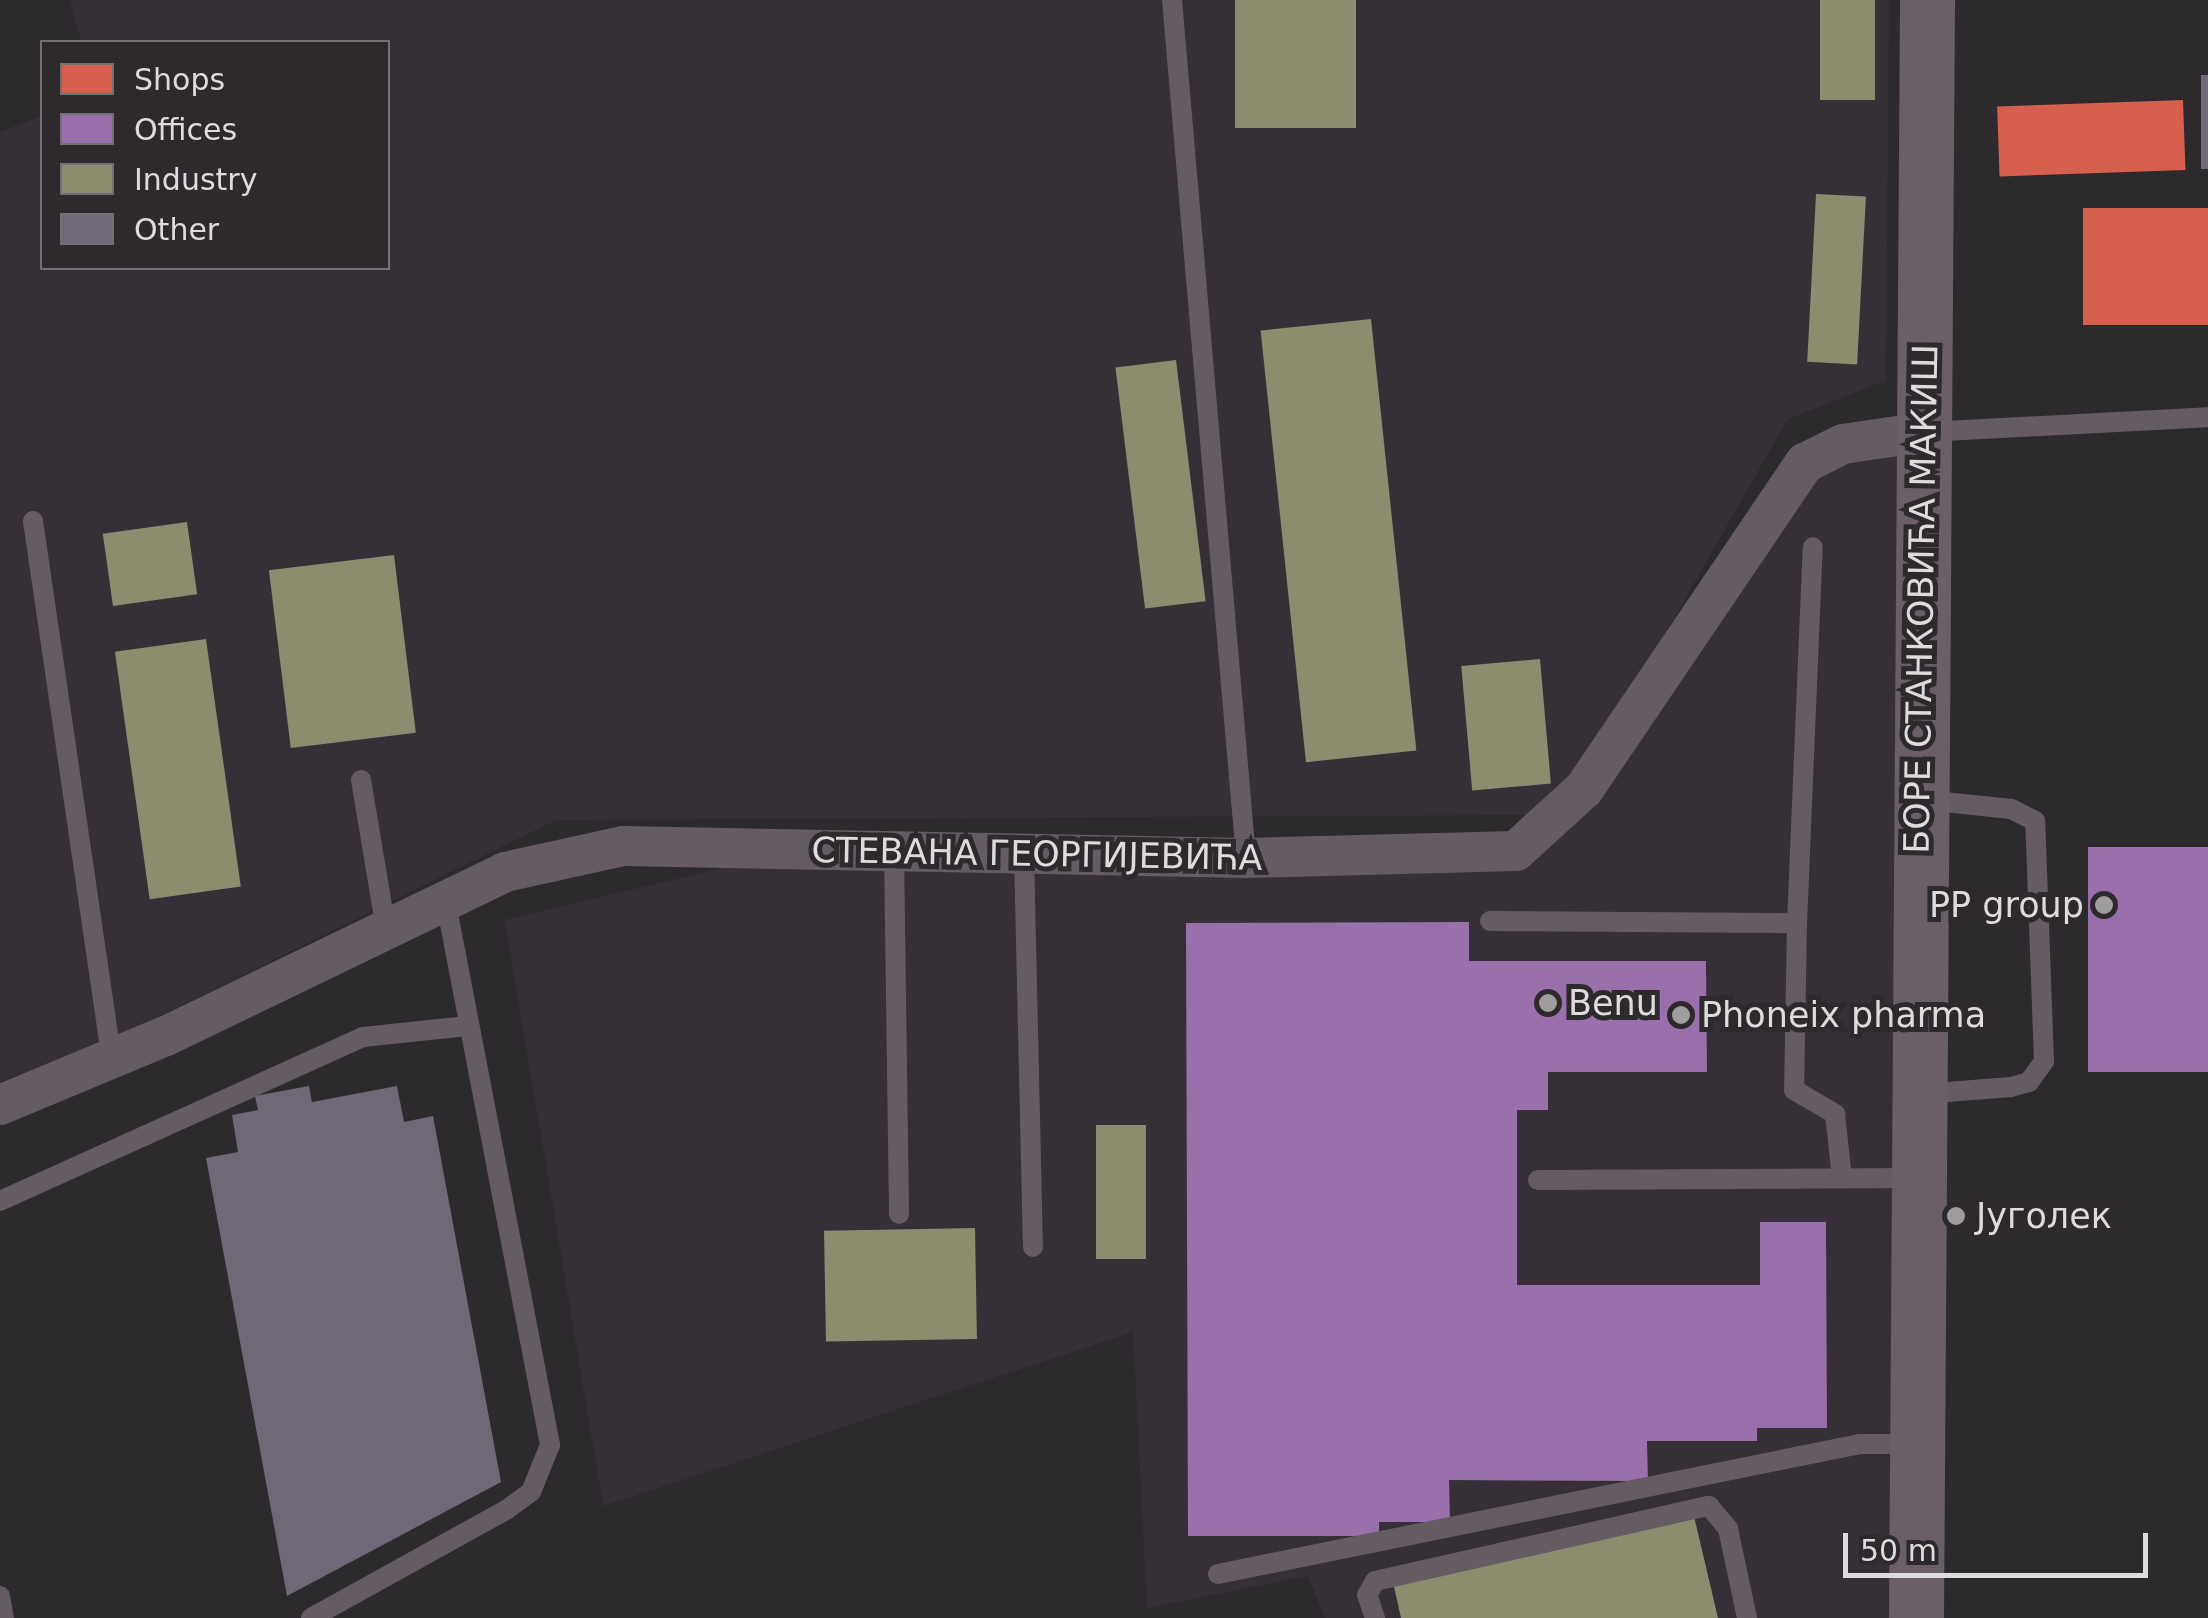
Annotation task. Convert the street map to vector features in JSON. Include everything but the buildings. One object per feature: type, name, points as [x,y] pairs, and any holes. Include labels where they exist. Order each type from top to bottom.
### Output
[{"type":"street","name":"БОРЕ СТАНКОВИЋА МАКИШ","points":[[1916,1618],[1921,1178],[1918,800],[1927,0]]},
{"type":"street","name":"СТЕВАНА ГЕОРГИЈЕВИЋА","points":[[0,1105],[112,1061],[505,872],[623,846],[1246,858],[1497,856],[1532,842],[1584,790],[1805,463],[1843,444],[1924,432]]},
{"type":"lane","points":[[1172,0],[1246,858]]},
{"type":"lane","points":[[1924,432],[2208,416]]},
{"type":"lane","points":[[33,521],[112,1061]]},
{"type":"lane","points":[[1813,548],[1794,1090],[1835,1114],[1842,1178]]},
{"type":"lane","points":[[362,780],[386,930]]},
{"type":"lane","points":[[1918,800],[2012,809],[2036,821],[2044,1043],[2040,1074],[2029,1082],[1919,1094]]},
{"type":"lane","points":[[894,852],[899,1214]]},
{"type":"lane","points":[[1024,854],[1032,1247]]},
{"type":"lane","points":[[312,1618],[506,1510],[545,1469],[546,1417],[446,903]]},
{"type":"lane","points":[[1490,921],[1797,923]]},
{"type":"lane","points":[[0,1201],[363,1036],[468,1026]]},
{"type":"lane","points":[[1538,1180],[1921,1178]]},
{"type":"lane","points":[[1218,1574],[1860,1444],[1919,1444]]},
{"type":"lane","points":[[1375,1618],[1367,1594],[1375,1581],[1709,1506],[1728,1529],[1747,1618]]},
{"type":"lane","points":[[0,1596],[4,1618]]},
{"type":"shaded area","points":[[70,0],[1889,0],[1886,380],[1788,419],[1665,634],[1560,791],[1533,815],[556,820],[87,1052],[0,1081],[0,132],[40,117],[40,270],[390,270],[390,40],[80,40]]},
{"type":"shaded area","points":[[1924,432],[1912,1618],[1325,1618],[1308,1576],[1147,1608],[1133,1332],[603,1506],[505,920],[798,850],[1516,851],[1784,490]]},
{"type":"place","name":"PP group","points":[[2104,905]]},
{"type":"place","name":"Benu","points":[[1548,1003]]},
{"type":"place","name":"Phoneix pharma","points":[[1681,1015]]},
{"type":"place","name":"Југолек","points":[[1956,1216]]}]
